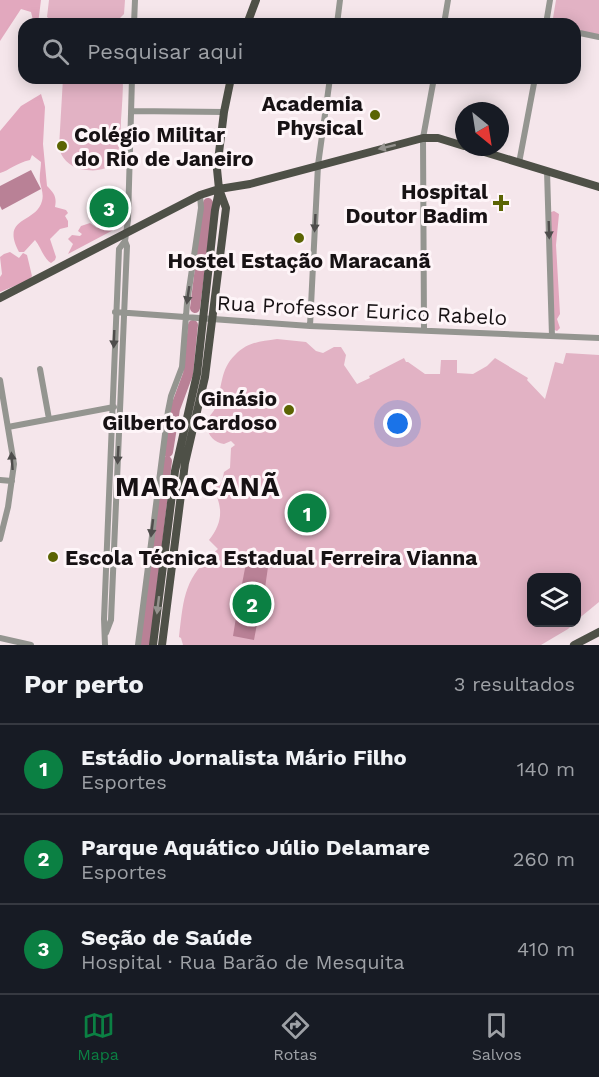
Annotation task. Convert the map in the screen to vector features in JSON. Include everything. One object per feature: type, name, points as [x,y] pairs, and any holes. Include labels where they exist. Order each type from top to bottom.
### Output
[{"type":"main road","points":[[249,18],[255,0]]},
{"type":"main road","points":[[162,645],[185,464],[205,377],[226,208],[219,189],[217,169],[230,84]]},
{"type":"main road","points":[[0,298],[126,237],[200,195],[423,138],[438,138],[455,143]]},
{"type":"main road","points":[[497,156],[598,185]]},
{"type":"main road","points":[[153,645],[175,471],[197,374],[219,189]]},
{"type":"main road","points":[[574,645],[597,633]]},
{"type":"main road","points":[[592,645],[597,633]]},
{"type":"street","points":[[134,18],[135,0]]},
{"type":"street","points":[[338,18],[340,0]]},
{"type":"street","points":[[445,18],[448,0]]},
{"type":"street","points":[[547,18],[550,0]]},
{"type":"street","points":[[581,33],[599,37]]},
{"type":"street","points":[[105,645],[104,619],[116,502],[121,407],[123,313],[118,249],[126,237],[128,220],[132,84]]},
{"type":"street","points":[[310,326],[318,165],[329,84]]},
{"type":"street","points":[[424,330],[423,138],[433,84]]},
{"type":"street","points":[[519,163],[535,84]]},
{"type":"street","points":[[131,111],[224,112]]},
{"type":"street","points":[[547,171],[552,336]]},
{"type":"street","points":[[138,645],[168,411],[182,367],[186,318],[201,208],[200,195]]},
{"type":"street","points":[[110,566],[108,502],[115,312],[121,275]]},
{"type":"street","name":"Rua Professor Eurico Rabelo","points":[[115,312],[310,326],[599,338]]},
{"type":"street","points":[[40,369],[49,419]]},
{"type":"street","points":[[0,380],[14,464],[0,539]]},
{"type":"street","points":[[8,427],[121,407]]},
{"type":"street","points":[[0,480],[12,482]]},
{"type":"street","points":[[108,502],[116,502]]},
{"type":"street","points":[[148,576],[160,577]]},
{"type":"street","points":[[0,638],[14,644],[31,645]]},
{"type":"shaded area","points":[[0,0],[41,0],[39,18],[32,18],[31,12],[21,9],[0,41]]},
{"type":"shaded area","points":[[49,0],[125,0],[124,14],[120,18],[47,17]]},
{"type":"shaded area","points":[[556,0],[599,0],[599,35],[581,31],[581,18],[553,18]]},
{"type":"shaded area","points":[[63,84],[123,84],[120,141],[116,158],[111,165],[104,169],[93,170],[76,168],[64,158],[59,147]]},
{"type":"shaded area","points":[[41,94],[45,107],[43,144],[47,186],[56,200],[55,207],[66,210],[68,213],[65,216],[68,227],[60,229],[50,239],[56,257],[51,263],[35,240],[24,252],[19,252],[14,240],[16,226],[33,214],[42,201],[41,162],[32,155],[30,160],[0,173],[0,131],[21,106]]},
{"type":"shaded area","points":[[31,170],[41,189],[2,210],[0,186]]},
{"type":"shaded area","points":[[121,200],[119,227],[68,254],[73,244],[68,239],[72,235],[82,234],[78,231],[81,226],[90,223],[97,228],[108,220],[116,218],[119,214],[118,203]]},
{"type":"shaded area","points":[[551,212],[559,214],[556,245],[560,314],[557,319],[560,328],[557,331],[552,329]]},
{"type":"shaded area","points":[[10,252],[19,258],[23,253],[27,255],[32,276],[29,280],[0,292],[2,274],[0,257]]},
{"type":"shaded area","points":[[277,339],[306,342],[316,351],[323,353],[334,347],[341,347],[346,355],[344,365],[357,384],[404,358],[406,362],[425,374],[440,374],[441,360],[457,360],[457,373],[473,374],[495,358],[528,378],[527,380],[545,399],[555,362],[563,364],[566,353],[599,355],[599,602],[581,617],[581,573],[527,573],[527,627],[570,627],[541,645],[183,645],[179,637],[182,610],[188,588],[198,569],[218,549],[209,540],[217,526],[220,513],[218,499],[211,485],[216,482],[218,485],[222,482],[224,472],[230,468],[231,448],[235,445],[231,441],[224,444],[215,440],[208,432],[207,422],[216,406],[224,373],[230,361],[240,350],[260,342]]},
{"type":"shaded area","points":[[246,563],[268,567],[265,588],[242,584]]},
{"type":"shaded area","points":[[240,593],[262,597],[254,640],[233,636]]},
{"type":"waterway","points":[[195,308],[208,203]]},
{"type":"waterway","points":[[168,452],[175,409],[188,374],[193,325]]},
{"type":"waterway","points":[[145,645],[167,461]]},
{"type":"place","name":"Academia Physical","points":[[375,115]]},
{"type":"place","name":"Colégio Militar do Rio de Janeiro","points":[[62,146]]},
{"type":"place","name":"Hospital Doutor Badim","points":[[501,203]]},
{"type":"place","name":"Seção de Saúde","points":[[109,208]]},
{"type":"place","name":"Hostel Estação Maracanã","points":[[299,238]]},
{"type":"place","name":"Ginásio Gilberto Cardoso","points":[[289,410]]},
{"type":"place","name":"Estádio Jornalista Mário Filho","points":[[307,513]]},
{"type":"place","name":"Escola Técnica Estadual Ferreira Vianna","points":[[53,557]]},
{"type":"place","name":"Parque Aquático Júlio Delamare","points":[[252,604]]},
{"type":"district","name":"MARACANÃ","points":[[198,487]]}]
